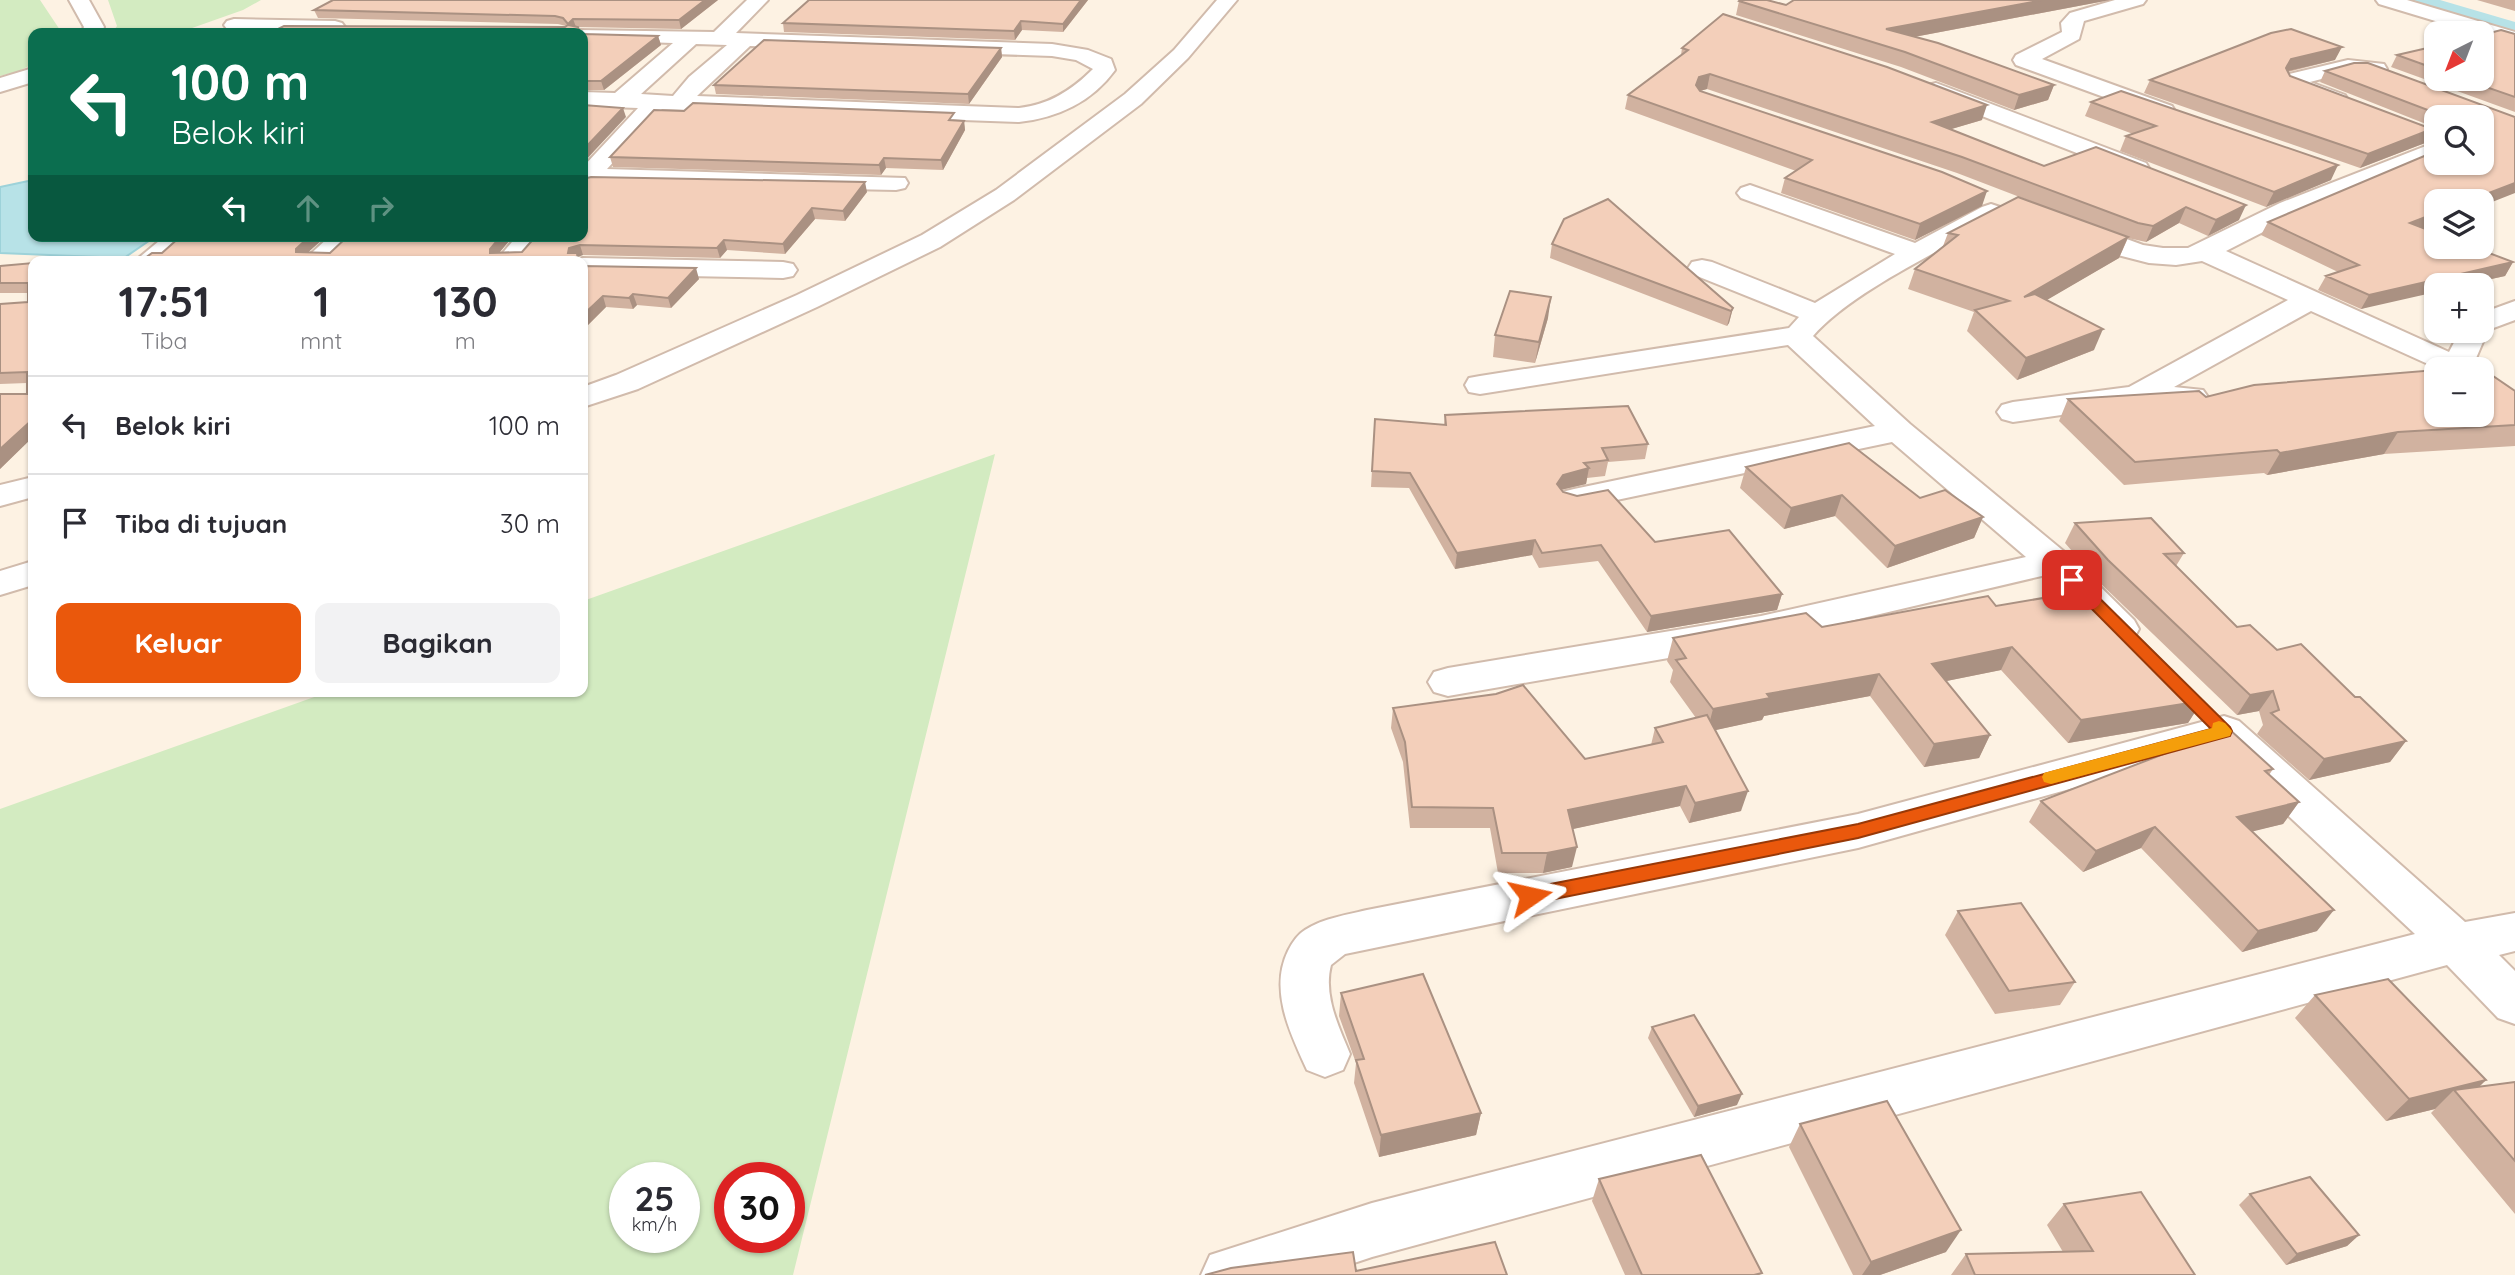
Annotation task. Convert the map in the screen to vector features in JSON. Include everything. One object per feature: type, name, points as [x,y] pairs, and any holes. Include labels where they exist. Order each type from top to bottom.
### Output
[{"type":"street","points":[[79,0],[94,28]]},
{"type":"street","points":[[720,38],[758,0]]},
{"type":"street","points":[[588,396],[627,382],[807,301],[931,241],[1005,195],[1148,85],[1181,54],[1227,0]]},
{"type":"street","points":[[2136,0],[2077,17],[2071,23],[2072,35],[2024,60],[2182,118]]},
{"type":"street","points":[[2386,0],[2515,39]]},
{"type":"street","points":[[2446,0],[2515,20]]},
{"type":"street","points":[[234,24],[355,28]]},
{"type":"street","points":[[588,34],[1052,50],[1081,54],[1103,64],[1104,69],[1070,101],[1057,108],[1027,115],[588,99]]},
{"type":"street","points":[[620,101],[692,37]]},
{"type":"street","points":[[680,102],[696,82],[746,39]]},
{"type":"street","points":[[2358,108],[2297,85],[2293,80],[2355,65],[2396,76]]},
{"type":"street","points":[[0,85],[28,77]]},
{"type":"street","points":[[1093,82],[1148,85]]},
{"type":"street","points":[[1916,83],[2156,176]]},
{"type":"street","points":[[588,175],[656,102]]},
{"type":"street","points":[[2048,219],[2138,252],[2179,257],[2205,252],[2266,219],[2361,180],[2424,144]]},
{"type":"street","points":[[2321,166],[2361,180]]},
{"type":"street","points":[[588,178],[896,183]]},
{"type":"street","points":[[1749,193],[1917,253]]},
{"type":"street","points":[[1480,385],[1809,325],[1844,296],[1917,253],[2015,207],[1984,195]]},
{"type":"street","points":[[2242,209],[2266,219]]},
{"type":"street","points":[[155,256],[173,242]]},
{"type":"street","points":[[322,256],[340,242]]},
{"type":"street","points":[[514,256],[526,242]]},
{"type":"street","points":[[2205,252],[2311,299],[2424,362]]},
{"type":"street","points":[[588,266],[783,270]]},
{"type":"street","points":[[1702,268],[1809,325]]},
{"type":"street","points":[[2137,395],[2311,299]]},
{"type":"street","points":[[2494,318],[2515,310]]},
{"type":"street","points":[[1809,325],[1803,345],[1899,431],[2054,562],[2143,653]]},
{"type":"street","points":[[2013,412],[2137,395],[2227,397]]},
{"type":"street","points":[[1574,499],[1899,431]]},
{"type":"street","points":[[0,496],[28,488]]},
{"type":"street","points":[[1448,682],[1761,629],[2054,562]]},
{"type":"street","points":[[0,583],[28,575]]},
{"type":"street","points":[[1325,1054],[1305,1003],[1306,969],[1315,949],[1328,940],[1367,929],[1858,831],[2210,718],[2456,943],[2515,1003]]},
{"type":"street","points":[[1230,1275],[1372,1230],[2456,943],[2515,932]]},
{"type":"green space","points":[[0,0],[40,0],[59,28],[28,28],[28,66],[0,76]]},
{"type":"green space","points":[[108,0],[261,0],[243,10],[192,28],[116,28]]},
{"type":"green space","points":[[995,454],[805,1226],[805,1162],[714,1162],[714,1253],[798,1253],[793,1275],[0,1275],[0,809],[314,697],[588,697],[588,599]]},
{"type":"water","points":[[28,181],[28,242],[147,242],[127,256],[0,253],[0,187]]},
{"type":"building","points":[[333,0],[705,0],[679,20],[573,19],[568,24],[563,18],[555,16],[314,10]]},
{"type":"building","points":[[809,0],[1081,0],[1063,24],[1021,21],[1014,31],[783,23]]},
{"type":"building","points":[[1740,0],[1767,0],[1786,5],[1794,0],[2043,0],[1886,29],[1938,43],[2054,85],[2019,95],[1905,52]]},
{"type":"building","points":[[1723,14],[1887,67],[1987,105],[1932,122],[2044,166],[2096,147],[2246,205],[2216,220],[2186,207],[2153,226],[2138,223],[1962,157],[1710,74],[1699,77],[1696,85],[1700,91],[1942,172],[1987,191],[1920,224],[1785,178],[1812,160],[1628,95],[1688,50],[1682,48]]},
{"type":"building","points":[[568,25],[578,28],[280,28],[284,26]]},
{"type":"building","points":[[2291,29],[2342,47],[2291,59],[2286,68],[2290,76],[2424,126],[2424,132],[2368,154],[2150,80],[2271,33]]},
{"type":"building","points":[[2501,30],[2515,34],[2515,97],[2494,90],[2494,32]]},
{"type":"building","points":[[588,34],[658,36],[601,81],[588,81]]},
{"type":"building","points":[[764,40],[1001,48],[968,94],[714,85]]},
{"type":"building","points":[[2424,49],[2424,65],[2397,55]]},
{"type":"building","points":[[2354,63],[2368,63],[2424,84],[2424,91],[2444,91],[2482,105],[2424,105],[2424,109],[2325,71]]},
{"type":"building","points":[[2121,91],[2338,165],[2274,192],[2126,136],[2156,126],[2091,102]]},
{"type":"building","points":[[693,103],[954,113],[949,120],[964,121],[941,160],[884,158],[879,165],[610,157],[654,110],[684,111]]},
{"type":"building","points":[[588,105],[623,108],[588,145]]},
{"type":"building","points":[[2494,109],[2515,117],[2515,183],[2494,191],[2424,189],[2424,218],[2410,223],[2424,228],[2424,259],[2494,259],[2494,255],[2513,262],[2465,273],[2424,273],[2424,282],[2369,295],[2326,276],[2359,265],[2268,222],[2424,156],[2424,175],[2494,175]]},
{"type":"building","points":[[588,178],[865,182],[843,211],[812,208],[783,244],[724,240],[717,248],[580,245],[569,248],[568,253],[577,253],[577,256],[148,256],[162,253],[174,242],[304,242],[296,252],[330,253],[342,242],[496,242],[490,253],[522,252],[531,242],[588,242]]},
{"type":"building","points":[[2018,197],[2128,237],[2024,297],[2035,294],[2103,329],[2026,358],[1975,310],[2009,301],[1915,269],[1958,235],[1948,233]]},
{"type":"building","points":[[1608,199],[1733,308],[1731,311],[1552,244],[1564,219]]},
{"type":"building","points":[[28,263],[28,283],[0,283],[0,266]]},
{"type":"building","points":[[588,266],[696,268],[668,298],[633,294],[629,298],[603,296],[588,310]]},
{"type":"building","points":[[1510,291],[1551,297],[1539,342],[1495,335]]},
{"type":"building","points":[[28,302],[28,424],[0,449],[0,394],[27,394],[27,372],[0,373],[0,304]]},
{"type":"building","points":[[2424,371],[2424,427],[2482,427],[2398,432],[2280,453],[2277,450],[2135,462],[2068,399],[2199,391],[2206,397],[2254,385]]},
{"type":"building","points":[[2494,377],[2515,391],[2515,425],[2494,426]]},
{"type":"building","points":[[1628,406],[1648,444],[1602,448],[1608,460],[1584,463],[1589,468],[1563,475],[1557,484],[1563,492],[1577,496],[1608,490],[1655,542],[1729,530],[1782,594],[1651,616],[1601,545],[1542,553],[1535,540],[1457,553],[1410,473],[1372,471],[1375,419],[1446,425],[1445,415]]},
{"type":"building","points":[[1849,443],[1920,498],[1945,490],[1983,517],[1895,546],[1842,495],[1791,508],[1746,467]]},
{"type":"building","points":[[2151,518],[2184,553],[2164,554],[2237,627],[2250,625],[2277,650],[2301,644],[2355,697],[2360,697],[2406,741],[2324,759],[2271,713],[2279,710],[2273,691],[2250,695],[2108,560],[2075,523]]},
{"type":"building","points":[[2090,590],[2202,701],[2081,720],[2012,647],[1932,664],[1990,735],[1934,744],[1879,674],[1767,694],[1770,698],[1713,709],[1676,660],[1686,658],[1673,638],[1806,613],[1822,627],[1988,596],[1996,606]]},
{"type":"building","points":[[1523,685],[1585,759],[1663,742],[1655,728],[1707,715],[1748,791],[1695,803],[1686,786],[1568,810],[1577,847],[1547,853],[1502,853],[1493,808],[1412,807],[1405,742],[1393,708],[1496,694]]},
{"type":"building","points":[[2229,729],[2273,769],[2265,771],[2299,802],[2237,817],[2334,910],[2258,931],[2155,827],[2096,851],[2041,801]]},
{"type":"building","points":[[2021,903],[2075,982],[2009,991],[1958,911]]},
{"type":"building","points":[[1423,974],[1481,1113],[1381,1135],[1356,1060],[1364,1059],[1341,993]]},
{"type":"building","points":[[2388,979],[2486,1080],[2409,1099],[2315,995]]},
{"type":"building","points":[[1694,1015],[1742,1094],[1698,1106],[1652,1027]]},
{"type":"building","points":[[2515,1082],[2515,1161],[2454,1090]]},
{"type":"building","points":[[1887,1101],[1961,1230],[1871,1262],[1800,1124]]},
{"type":"building","points":[[1701,1155],[1762,1273],[1642,1275],[1599,1179]]},
{"type":"building","points":[[2310,1177],[2359,1235],[2297,1254],[2250,1194]]},
{"type":"building","points":[[2141,1192],[2195,1275],[1975,1275],[1966,1254],[2093,1251],[2064,1204]]},
{"type":"building","points":[[1495,1242],[1507,1275],[1205,1275],[1231,1268],[1353,1252],[1356,1271]]},
{"type":"waterway","points":[[2412,0],[2515,30]]},
{"type":"slow traffic","points":[[2051,777],[2224,731],[2219,727]]},
{"type":"route","points":[[1530,896],[1858,831],[2224,731],[2072,580]]}]
